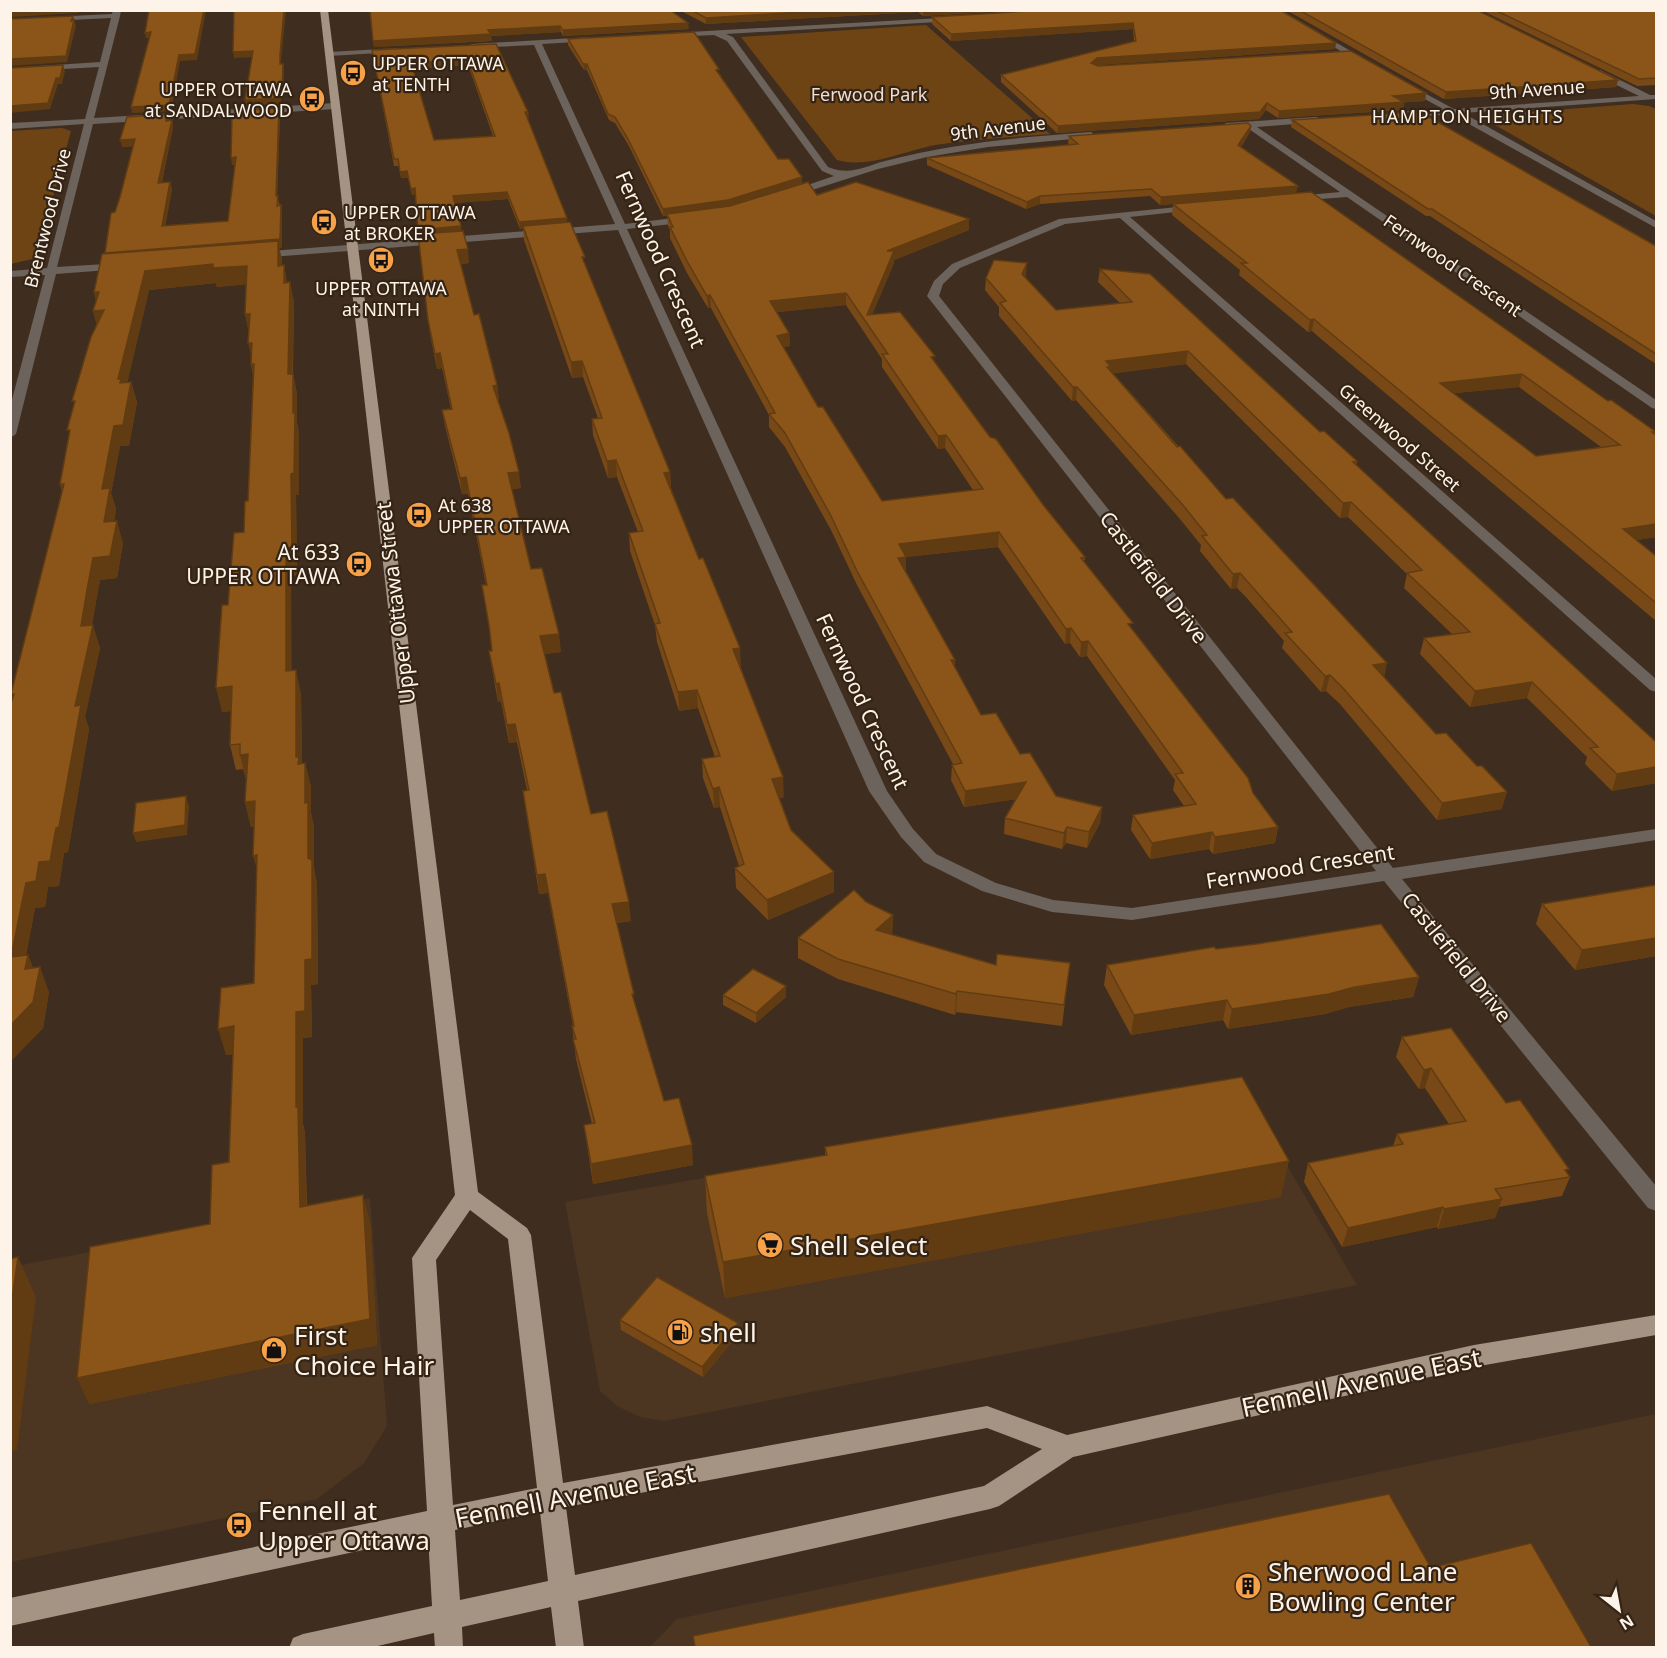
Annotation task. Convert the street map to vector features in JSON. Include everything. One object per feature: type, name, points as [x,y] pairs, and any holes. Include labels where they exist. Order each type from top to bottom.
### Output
[{"type":"main road","name":"Upper Ottawa Street","points":[[324,10],[467,1196]]},
{"type":"main road","points":[[449,1647],[424,1258],[467,1196],[519,1235],[570,1647]]},
{"type":"main road","name":"Fennell Avenue East","points":[[303,1647],[990,1497],[1067,1447],[1474,1356],[1656,1325]]},
{"type":"main road","name":"Fennell Avenue East","points":[[10,1612],[552,1497],[987,1418],[1067,1447]]},
{"type":"street","points":[[1275,10],[1381,70]]},
{"type":"street","points":[[10,21],[116,13]]},
{"type":"street","name":"Brentwood Drive","points":[[12,428],[116,13]]},
{"type":"street","points":[[877,17],[884,23]]},
{"type":"street","points":[[668,35],[967,19]]},
{"type":"street","points":[[690,24],[730,39],[825,169],[842,176]]},
{"type":"street","points":[[467,46],[597,39]]},
{"type":"street","name":"Fernwood Crescent","points":[[537,42],[878,791],[907,833],[930,858],[989,887],[1052,906],[1132,914],[1656,834]]},
{"type":"street","points":[[329,54],[408,49]]},
{"type":"street","points":[[1327,54],[1350,53]]},
{"type":"street","points":[[10,70],[104,64]]},
{"type":"street","points":[[1585,67],[1654,98]]},
{"type":"street","points":[[1391,76],[1656,225]]},
{"type":"street","name":"9th Avenue","points":[[1385,116],[1654,98]]},
{"type":"street","points":[[10,126],[335,106]]},
{"type":"street","points":[[1214,127],[1329,120]]},
{"type":"street","name":"Fernwood Crescent","points":[[1249,125],[1654,402]]},
{"type":"street","name":"9th Avenue","points":[[781,197],[842,176],[924,154],[980,144],[1107,134]]},
{"type":"street","points":[[1281,200],[1350,194]]},
{"type":"street","name":"Castlefield Drive","points":[[1201,207],[1063,221],[956,266],[938,283],[933,296],[1389,875],[1656,1202]]},
{"type":"street","name":"Greenwood Street","points":[[1121,214],[1656,687]]},
{"type":"street","points":[[250,255],[622,227],[700,217]]},
{"type":"street","points":[[10,274],[133,265]]},
{"type":"shaded area","points":[[1240,1085],[1357,1285],[664,1421],[640,1417],[617,1406],[600,1391],[565,1202]]},
{"type":"shaded area","points":[[370,1198],[387,1426],[364,1463],[317,1499],[11,1562],[11,1267]]},
{"type":"shaded area","points":[[1656,1414],[1656,1647],[649,1648],[677,1619]]},
{"type":"green space","name":"Ferwood Park","points":[[926,25],[1050,134],[935,145],[873,161],[837,160],[741,37]]},
{"type":"green space","points":[[1633,104],[1656,109],[1656,216],[1479,116]]},
{"type":"green space","points":[[62,128],[71,131],[36,258],[11,264],[11,131]]},
{"type":"building","points":[[149,10],[204,10],[195,54],[179,55],[169,105],[131,107],[151,32],[145,33]]},
{"type":"building","points":[[234,10],[284,10],[280,55],[280,64],[283,64],[282,92],[279,98],[245,100],[253,51],[233,52]]},
{"type":"building","points":[[370,10],[670,10],[688,23],[563,30],[560,26],[488,30],[491,34],[373,41]]},
{"type":"building","points":[[691,10],[834,10],[706,18]]},
{"type":"building","points":[[1045,10],[1280,10],[1336,43],[1097,58],[1091,63],[1098,66],[1351,51],[1426,93],[1393,96],[1404,102],[1279,111],[1267,103],[1260,112],[1058,126],[1001,75],[1136,41],[1133,23],[951,34],[932,17]]},
{"type":"building","points":[[1299,10],[1477,10],[1618,80],[1446,92]]},
{"type":"building","points":[[1495,10],[1656,10],[1656,78],[1639,79]]},
{"type":"building","points":[[73,16],[66,56],[10,59],[10,19]]},
{"type":"building","points":[[694,32],[719,69],[716,70],[778,159],[789,159],[802,177],[728,200],[663,209],[628,139],[615,117],[608,114],[587,64],[583,64],[568,39]]},
{"type":"building","points":[[496,44],[528,112],[525,112],[567,218],[519,222],[507,192],[453,196],[461,226],[418,230],[415,188],[411,189],[407,171],[400,172],[398,159],[394,159],[372,50]],"holes":[[[467,59],[495,136],[434,140],[411,63]]]},
{"type":"building","points":[[63,65],[60,78],[56,78],[48,103],[10,106],[10,68]]},
{"type":"building","points":[[279,108],[276,196],[278,196],[277,206],[281,205],[280,239],[105,253],[111,213],[115,212],[120,197],[135,139],[120,140],[127,117],[167,114],[166,121],[172,120],[158,183],[170,182],[162,226],[228,221],[236,157],[231,158],[232,116],[243,116],[244,110]]},
{"type":"building","points":[[1420,112],[1656,246],[1656,354],[1292,120]]},
{"type":"building","points":[[1248,123],[1251,126],[1238,145],[1298,186],[1161,197],[1151,189],[1040,196],[1027,202],[927,158],[1078,144],[1069,136]]},
{"type":"building","points":[[808,182],[817,195],[856,182],[969,219],[887,251],[894,251],[867,315],[900,312],[935,356],[931,357],[990,437],[996,439],[1044,506],[1085,557],[1081,558],[1133,623],[1128,624],[1248,778],[1253,793],[1278,827],[1215,837],[1212,832],[1152,843],[1133,815],[1196,804],[1175,774],[1183,773],[1088,641],[1081,642],[1071,628],[1066,629],[999,532],[899,544],[906,557],[898,558],[955,660],[951,660],[981,715],[996,713],[1020,754],[1030,753],[1056,796],[1102,807],[1089,832],[1067,827],[1064,833],[1005,818],[1026,782],[965,791],[952,765],[962,763],[857,571],[831,516],[785,433],[769,414],[775,413],[710,295],[707,296],[687,261],[670,227],[673,227],[667,214],[730,206]],"holes":[[[846,293],[888,354],[882,354],[938,436],[946,435],[983,489],[882,501],[823,407],[818,407],[777,336],[789,333],[770,301]]]},
{"type":"building","points":[[1311,192],[1608,401],[1611,400],[1656,432],[1652,432],[1656,435],[1656,524],[1623,529],[1656,556],[1656,603],[1314,319],[1310,320],[1241,263],[1247,263],[1173,204]],"holes":[[[1522,374],[1620,445],[1536,456],[1440,383]]]},
{"type":"building","points":[[570,222],[585,257],[582,257],[670,472],[664,473],[699,559],[703,558],[740,648],[733,649],[783,777],[772,779],[791,830],[834,872],[767,900],[735,868],[744,864],[719,787],[713,789],[702,759],[720,756],[697,690],[678,692],[655,624],[660,623],[629,533],[643,531],[616,460],[607,461],[592,419],[602,418],[582,361],[571,362],[523,226]]},
{"type":"building","points":[[463,231],[468,249],[457,250],[474,315],[479,314],[497,385],[493,386],[519,472],[508,473],[531,569],[542,568],[559,634],[540,636],[554,693],[561,692],[591,814],[607,811],[629,902],[612,904],[634,994],[632,994],[664,1101],[679,1098],[692,1145],[591,1164],[584,1125],[595,1123],[573,1039],[576,1039],[572,1026],[574,1026],[545,874],[537,875],[523,791],[529,790],[515,724],[507,725],[499,683],[496,684],[489,651],[492,651],[482,585],[487,585],[466,477],[460,478],[442,410],[452,409],[440,353],[435,354],[428,320],[418,234]]},
{"type":"building","points":[[278,241],[278,266],[284,265],[284,283],[290,282],[288,374],[293,374],[293,413],[295,413],[294,473],[291,474],[292,553],[286,554],[286,671],[296,670],[296,757],[299,757],[298,764],[305,763],[308,858],[312,860],[312,959],[305,960],[305,1011],[296,1012],[296,1107],[298,1107],[300,1207],[363,1195],[370,1319],[77,1378],[90,1247],[210,1224],[212,1165],[229,1162],[234,1026],[218,1029],[221,988],[254,983],[257,855],[253,856],[255,801],[245,802],[248,754],[240,755],[240,744],[230,745],[232,686],[216,688],[222,605],[228,605],[234,533],[244,532],[245,501],[248,501],[254,364],[251,364],[252,343],[248,343],[250,314],[245,314],[247,266],[213,268],[213,264],[145,271],[118,379],[121,379],[120,383],[131,382],[123,425],[114,426],[102,489],[110,488],[104,522],[117,521],[110,556],[93,558],[81,626],[93,625],[75,706],[81,705],[59,827],[56,828],[50,861],[39,862],[36,881],[26,883],[11,957],[28,955],[25,969],[40,967],[33,1002],[10,1026],[10,707],[14,694],[11,694],[64,484],[60,484],[70,430],[67,430],[75,401],[72,401],[91,337],[104,310],[93,311],[99,292],[94,292],[102,254]]},
{"type":"building","points":[[994,260],[1027,263],[1022,274],[1056,310],[1132,302],[1100,269],[1150,274],[1320,432],[1324,431],[1357,461],[1353,462],[1656,742],[1656,767],[1617,774],[1590,748],[1598,747],[1532,682],[1475,691],[1424,638],[1470,632],[1407,573],[1422,570],[1351,502],[1343,503],[1188,351],[1106,361],[1111,367],[1107,367],[1177,447],[1180,446],[1226,499],[1233,498],[1387,663],[1373,665],[1436,734],[1446,733],[1477,766],[1482,766],[1507,792],[1442,803],[1343,688],[1330,675],[1325,676],[1285,633],[1292,632],[1240,573],[1233,574],[1202,536],[1207,535],[1182,504],[1077,387],[1073,387],[1000,303],[1006,301],[986,278]]},
{"type":"building","points":[[186,796],[185,825],[133,833],[136,803]]},
{"type":"building","points":[[1656,885],[1656,938],[1582,950],[1542,904]]},
{"type":"building","points":[[854,890],[866,902],[893,915],[876,930],[996,965],[997,954],[1070,963],[1064,1005],[957,991],[956,994],[838,959],[798,938]]},
{"type":"building","points":[[1381,924],[1419,977],[1232,1009],[1227,1000],[1134,1015],[1107,965],[1214,947],[1216,949],[1257,944]]},
{"type":"building","points":[[753,969],[786,986],[756,1013],[723,995]]},
{"type":"building","points":[[1451,1028],[1506,1103],[1520,1100],[1569,1169],[1565,1170],[1570,1177],[1495,1189],[1502,1199],[1444,1209],[1443,1207],[1348,1228],[1308,1163],[1403,1144],[1397,1134],[1466,1121],[1431,1068],[1424,1070],[1402,1037]]},
{"type":"building","points":[[1242,1077],[1289,1161],[723,1262],[705,1176],[827,1155],[825,1147]]},
{"type":"building","points":[[18,1257],[10,1314],[10,1259]]},
{"type":"building","name":"shell","points":[[657,1277],[738,1323],[702,1367],[620,1320]]},
{"type":"building","name":"Sherwood Lane Bowling Center","points":[[1389,1494],[1431,1568],[1531,1543],[1591,1647],[695,1647],[693,1636]]},
{"type":"place","name":"UPPER OTTAWA at TENTH","points":[[353,73]]},
{"type":"place","name":"UPPER OTTAWA at SANDALWOOD","points":[[312,99]]},
{"type":"place","name":"UPPER OTTAWA at BROKER","points":[[324,222]]},
{"type":"place","name":"UPPER OTTAWA at NINTH","points":[[381,260]]},
{"type":"place","name":"At 638 UPPER OTTAWA","points":[[419,515]]},
{"type":"place","name":"At 633 UPPER OTTAWA","points":[[359,564]]},
{"type":"place","name":"Shell Select","points":[[770,1245]]},
{"type":"place","name":"shell","points":[[680,1332]]},
{"type":"place","name":"First Choice Hair","points":[[274,1350]]},
{"type":"place","name":"Fennell at Upper Ottawa","points":[[239,1525]]},
{"type":"place","name":"Sherwood Lane Bowling Center","points":[[1248,1586]]},
{"type":"district","name":"HAMPTON HEIGHTS","points":[[1468,116]]}]
